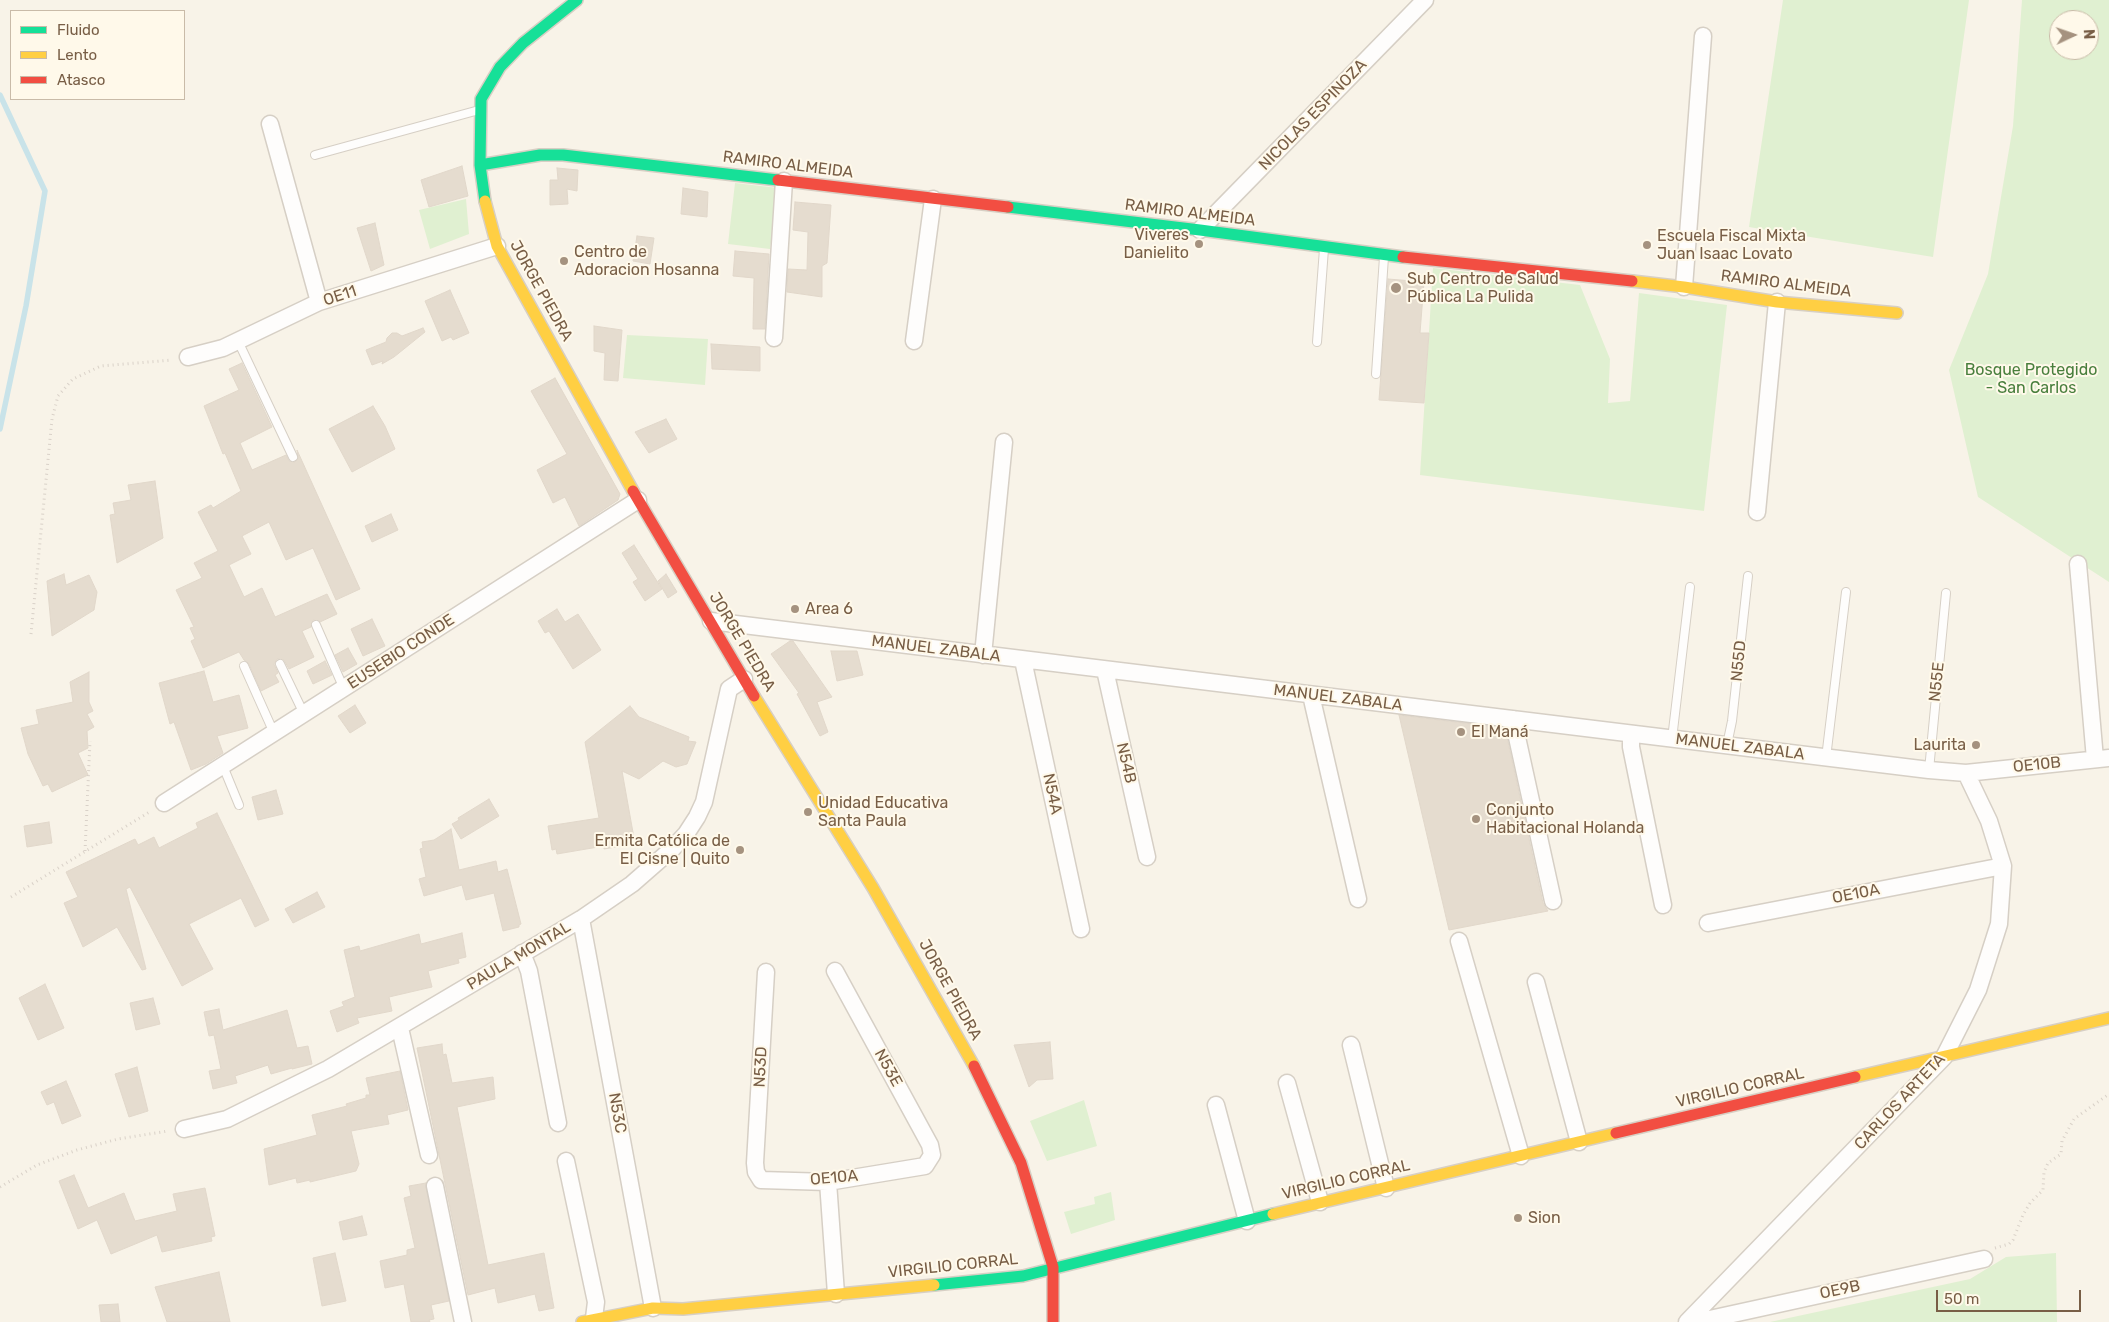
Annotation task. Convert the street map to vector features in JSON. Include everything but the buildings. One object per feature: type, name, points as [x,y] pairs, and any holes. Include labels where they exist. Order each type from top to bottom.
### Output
[{"type":"street","name":"JORGE PIEDRA","points":[[577,0],[523,43],[500,66],[481,99],[480,165],[486,205],[498,246],[638,500],[744,679],[873,888],[974,1066],[1021,1163],[1053,1267],[1053,1322]]},
{"type":"street","name":"NICOLAS ESPINOZA","points":[[1200,230],[1425,0]]},
{"type":"street","points":[[1684,287],[1703,36]]},
{"type":"street","points":[[270,124],[319,302]]},
{"type":"street","name":"RAMIRO ALMEIDA","points":[[480,165],[540,155],[563,155],[1200,230],[1384,255],[1684,287],[1777,302],[1897,313]]},
{"type":"street","points":[[774,338],[784,181]]},
{"type":"street","points":[[914,341],[933,199]]},
{"type":"street","name":"OE11","points":[[188,357],[224,348],[319,302],[498,246]]},
{"type":"street","points":[[1757,512],[1777,302]]},
{"type":"street","points":[[983,655],[1004,442]]},
{"type":"street","name":"EUSEBIO CONDE","points":[[164,803],[638,500]]},
{"type":"street","points":[[2078,564],[2102,759]]},
{"type":"street","name":"MANUEL ZABALA","points":[[711,622],[1826,758],[1966,773]]},
{"type":"street","name":"N54A","points":[[1023,660],[1081,929]]},
{"type":"street","name":"N54B","points":[[1105,670],[1147,857]]},
{"type":"street","name":"PAULA MONTAL","points":[[184,1129],[214,1123],[245,1111],[328,1068],[400,1028],[581,919],[632,884],[686,834],[704,802],[729,689],[744,679]]},
{"type":"street","points":[[1311,695],[1358,899]]},
{"type":"street","points":[[1513,719],[1553,901]]},
{"type":"street","points":[[1631,734],[1631,747],[1664,905]]},
{"type":"street","name":"OE10B","points":[[1966,773],[2102,759]]},
{"type":"street","name":"CARLOS ARTETA","points":[[1687,1322],[1944,1057],[1978,990],[1999,924],[2003,866],[1990,821],[1966,773]]},
{"type":"street","name":"OE10A","points":[[1708,923],[2003,866]]},
{"type":"street","name":"N53C","points":[[581,919],[653,1308]]},
{"type":"street","points":[[1459,941],[1521,1156]]},
{"type":"street","points":[[522,953],[529,971],[558,1123]]},
{"type":"street","name":"N53E","points":[[835,971],[930,1145],[932,1155],[924,1166]]},
{"type":"street","name":"N53D","points":[[755,1163],[766,972]]},
{"type":"street","points":[[1536,982],[1579,1142]]},
{"type":"street","name":"VIRGILIO CORRAL","points":[[588,1320],[653,1308],[682,1309],[1023,1276],[1320,1202],[2109,1018]]},
{"type":"street","points":[[400,1028],[430,1155]]},
{"type":"street","points":[[1351,1045],[1386,1188]]},
{"type":"street","points":[[1287,1083],[1320,1202]]},
{"type":"street","points":[[1216,1105],[1247,1221]]},
{"type":"street","points":[[566,1161],[596,1302],[588,1320]]},
{"type":"street","name":"OE10A","points":[[755,1163],[756,1172],[761,1180],[828,1182],[924,1166]]},
{"type":"street","points":[[828,1182],[836,1294]]},
{"type":"street","points":[[435,1186],[463,1322]]},
{"type":"street","name":"OE9B","points":[[1696,1322],[1984,1259]]},
{"type":"lane","points":[[315,155],[481,110]]},
{"type":"lane","points":[[1317,342],[1324,247]]},
{"type":"lane","points":[[1376,374],[1384,255]]},
{"type":"lane","points":[[238,341],[293,457]]},
{"type":"lane","name":"N55D","points":[[1727,745],[1732,721],[1748,576]]},
{"type":"lane","points":[[1672,738],[1690,587]]},
{"type":"lane","points":[[1826,758],[1846,592]]},
{"type":"lane","name":"N55E","points":[[1929,770],[1946,593]]},
{"type":"lane","points":[[316,625],[344,689]]},
{"type":"lane","points":[[280,664],[304,714]]},
{"type":"lane","points":[[244,666],[274,733]]},
{"type":"lane","points":[[222,766],[239,805]]},
{"type":"path","points":[[31,634],[52,419],[58,396],[73,379],[101,366],[151,363],[188,357]]},
{"type":"path","points":[[85,852],[90,741]]},
{"type":"path","points":[[11,897],[164,803]]},
{"type":"path","points":[[1984,1259],[1993,1248],[2009,1244],[2013,1240],[2030,1203],[2043,1190],[2044,1172],[2048,1163],[2060,1154],[2062,1141],[2074,1119],[2109,1094]]},
{"type":"path","points":[[0,1187],[37,1165],[77,1150],[118,1139],[184,1129]]},
{"type":"green space","points":[[1783,0],[1969,0],[1933,257],[1749,227]]},
{"type":"green space","name":"Bosque Protegido - San Carlos","points":[[2022,0],[2109,0],[2109,582],[1978,497],[1949,370],[1988,274],[2013,126]]},
{"type":"green space","points":[[735,183],[778,188],[770,249],[728,244]]},
{"type":"green space","points":[[466,199],[469,234],[430,249],[419,210]]},
{"type":"green space","points":[[1433,268],[1580,285],[1610,359],[1608,403],[1630,401],[1639,293],[1727,305],[1704,511],[1420,475]]},
{"type":"green space","points":[[627,335],[708,339],[705,385],[623,378]]},
{"type":"green space","points":[[1084,1100],[1097,1146],[1047,1161],[1030,1121]]},
{"type":"green space","points":[[1111,1192],[1115,1220],[1071,1234],[1064,1212],[1095,1204],[1094,1197]]},
{"type":"green space","points":[[2056,1253],[2057,1322],[1770,1322],[1970,1279],[2006,1257]]},
{"type":"waterway","points":[[0,95],[45,191],[26,306],[0,429]]},
{"type":"traffic: fast","points":[[485,201],[480,165],[481,99],[500,67],[523,43],[577,0]]},
{"type":"traffic: fast","points":[[480,165],[540,155],[563,155],[778,180]]},
{"type":"traffic: fast","points":[[1008,207],[1403,257]]},
{"type":"traffic: fast","points":[[934,1285],[1023,1276],[1273,1214]]},
{"type":"traffic: slow","points":[[485,201],[497,246],[633,491]]},
{"type":"traffic: slow","points":[[1632,281],[1684,287],[1777,302],[1897,313]]},
{"type":"traffic: slow","points":[[754,696],[873,888],[974,1066]]},
{"type":"traffic: slow","points":[[1855,1077],[2109,1018]]},
{"type":"traffic: slow","points":[[1273,1214],[1616,1133]]},
{"type":"traffic: slow","points":[[582,1322],[653,1308],[683,1309],[934,1285]]},
{"type":"traffic: jam","points":[[778,180],[1008,207]]},
{"type":"traffic: jam","points":[[1403,257],[1632,281]]},
{"type":"traffic: jam","points":[[633,491],[754,696]]},
{"type":"traffic: jam","points":[[974,1066],[1021,1163],[1053,1267],[1053,1322]]},
{"type":"traffic: jam","points":[[1616,1133],[1855,1077]]},
{"type":"place","name":"Viveres Danielito","points":[[1199,244]]},
{"type":"place","name":"Escuela Fiscal Mixta Juan Isaac Lovato","points":[[1647,245]]},
{"type":"place","name":"Centro de Adoracion Hosanna","points":[[564,261]]},
{"type":"place","name":"Sub Centro de Salud Pública La Pulida","points":[[1396,288]]},
{"type":"place","name":"Area 6","points":[[795,609]]},
{"type":"place","name":"El Maná","points":[[1461,732]]},
{"type":"place","name":"Laurita","points":[[1976,745]]},
{"type":"place","name":"Unidad Educativa Santa Paula","points":[[808,812]]},
{"type":"place","name":"Conjunto Habitacional Holanda","points":[[1476,819]]},
{"type":"place","name":"Ermita Católica de El Cisne | Quito","points":[[740,850]]},
{"type":"place","name":"Sion","points":[[1518,1218]]}]
